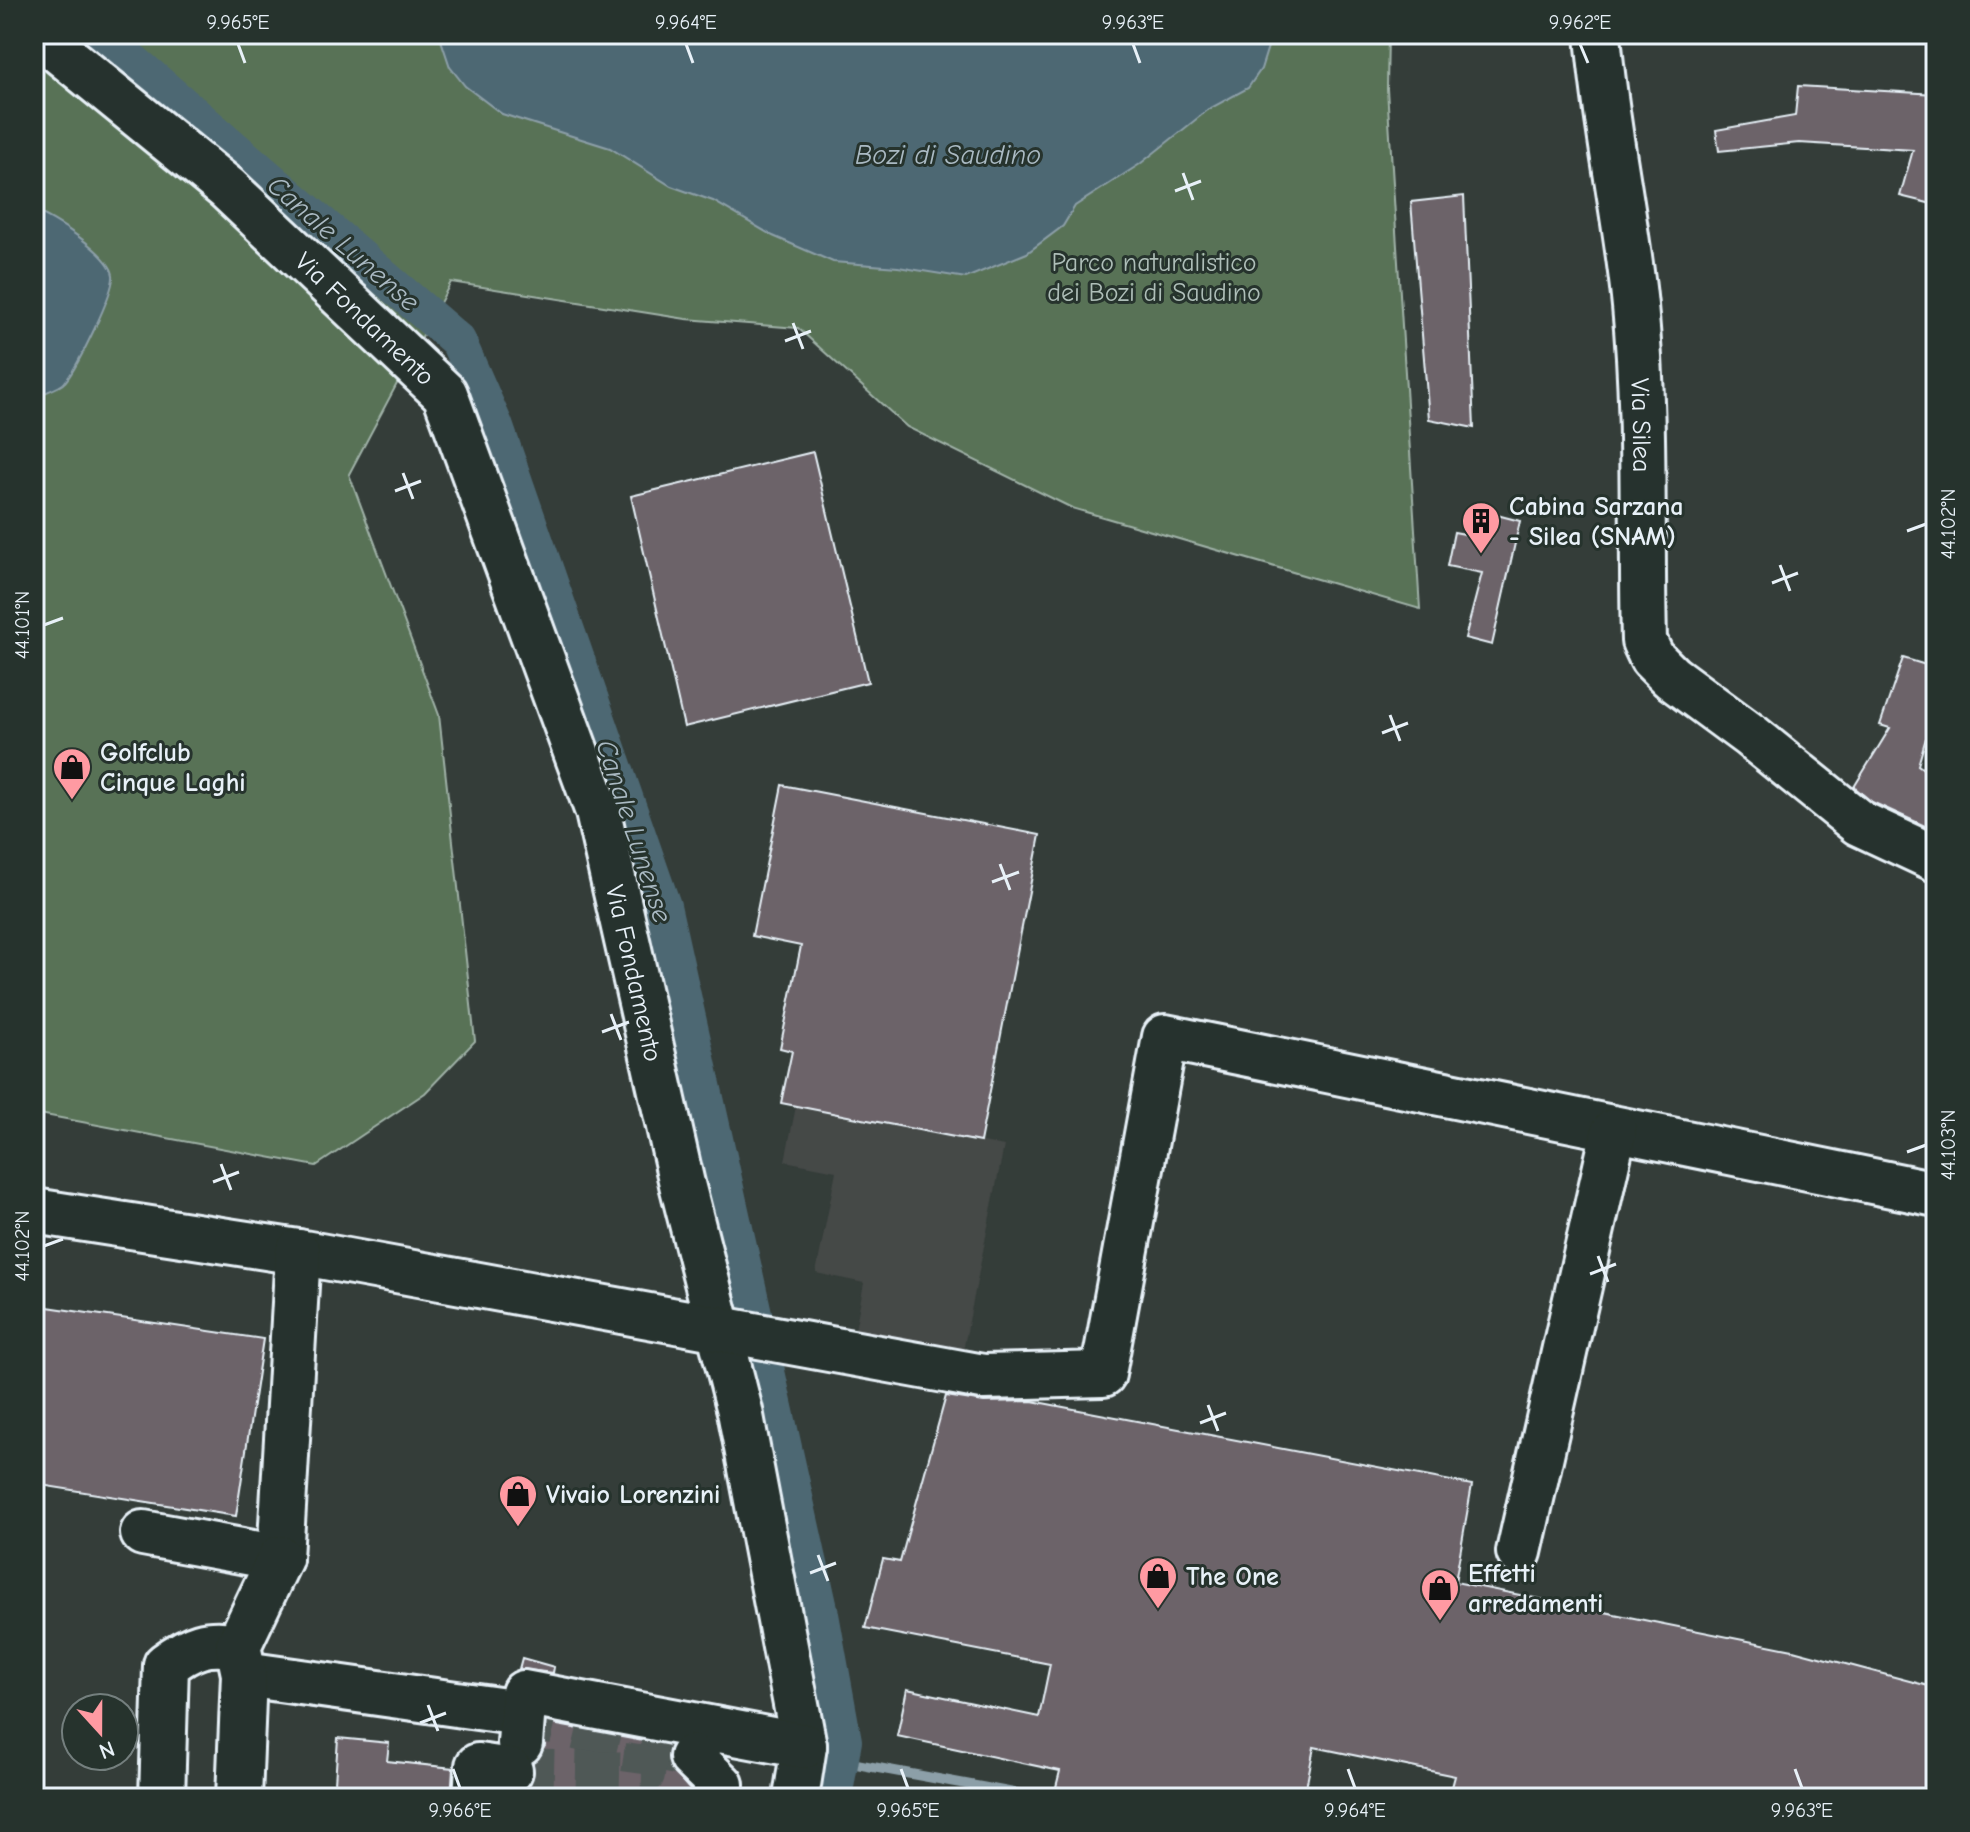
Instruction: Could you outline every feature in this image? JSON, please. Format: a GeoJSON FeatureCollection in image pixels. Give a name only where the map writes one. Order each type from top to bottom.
{"type":"FeatureCollection","features":[{"type":"Feature","properties":{"kind":"street","name":"Via Fondamento"},"geometry":{"type":"LineString","coordinates":[[38,34],[227,188],[445,394],[598,812],[740,1411],[804,1746],[796,1798]]}},
{"type":"Feature","properties":{"kind":"street","name":"Via Silea"},"geometry":{"type":"LineString","coordinates":[[1598,34],[1602,86],[1635,303],[1639,362],[1644,641],[1652,658],[1671,677],[1751,736],[1859,823],[1936,859]]}},
{"type":"Feature","properties":{"kind":"street"},"geometry":{"type":"LineString","coordinates":[[34,1211],[298,1252],[983,1377],[1103,1374],[1165,1037],[1614,1131],[1936,1194]]}},
{"type":"Feature","properties":{"kind":"street"},"geometry":{"type":"LineString","coordinates":[[1519,1552],[1614,1131]]}},
{"type":"Feature","properties":{"kind":"street"},"geometry":{"type":"LineString","coordinates":[[239,1798],[241,1660],[280,1558],[298,1252]]}},
{"type":"Feature","properties":{"kind":"street"},"geometry":{"type":"LineString","coordinates":[[143,1533],[280,1558]]}},
{"type":"Feature","properties":{"kind":"street"},"geometry":{"type":"LineString","coordinates":[[162,1798],[166,1665],[189,1647],[214,1642],[241,1660],[514,1742]]}},
{"type":"Feature","properties":{"kind":"street"},"geometry":{"type":"LineString","coordinates":[[476,1798],[478,1766],[514,1742],[524,1693],[804,1746]]}},
{"type":"Feature","properties":{"kind":"street"},"geometry":{"type":"LineString","coordinates":[[692,1757],[721,1785],[719,1798]]}},
{"type":"Feature","properties":{"kind":"shaded area"},"geometry":{"type":"Polygon","coordinates":[[[796,1106],[1004,1146],[962,1356],[854,1335],[864,1283],[816,1273],[836,1171],[785,1161],[796,1106]]]}},
{"type":"Feature","properties":{"kind":"green space","name":"Parco naturalistico dei Bozi di Saudino"},"geometry":{"type":"Polygon","coordinates":[[[34,34],[1388,34],[1387,89],[1420,609],[1072,508],[907,427],[798,328],[686,319],[451,282],[349,474],[439,715],[475,1041],[425,1093],[316,1166],[34,1113],[34,34]]]}},
{"type":"Feature","properties":{"kind":"water","name":"Bozi di Saudino"},"geometry":{"type":"Polygon","coordinates":[[[439,34],[1272,34],[1261,69],[1248,88],[1209,109],[1140,164],[1075,206],[1063,226],[1027,253],[966,278],[898,267],[833,262],[773,236],[713,201],[671,186],[610,148],[502,114],[465,86],[450,67],[439,34]]]}},
{"type":"Feature","properties":{"kind":"water"},"geometry":{"type":"Polygon","coordinates":[[[34,211],[67,228],[92,247],[110,266],[113,275],[102,312],[71,374],[61,385],[44,393],[34,387],[34,211]]]}},
{"type":"Feature","properties":{"kind":"building"},"geometry":{"type":"Polygon","coordinates":[[[1798,86],[1936,94],[1936,205],[1900,196],[1913,150],[1799,143],[1719,151],[1716,130],[1795,116],[1798,86]]]}},
{"type":"Feature","properties":{"kind":"building"},"geometry":{"type":"Polygon","coordinates":[[[1464,196],[1474,428],[1429,419],[1411,202],[1464,196]]]}},
{"type":"Feature","properties":{"kind":"building"},"geometry":{"type":"Polygon","coordinates":[[[813,452],[868,682],[684,727],[631,496],[813,452]]]}},
{"type":"Feature","properties":{"kind":"building"},"geometry":{"type":"Polygon","coordinates":[[[1497,515],[1520,521],[1492,645],[1465,638],[1482,573],[1447,566],[1454,532],[1491,539],[1497,515]]]}},
{"type":"Feature","properties":{"kind":"building"},"geometry":{"type":"Polygon","coordinates":[[[1903,658],[1936,668],[1936,704],[1918,765],[1936,778],[1936,831],[1872,802],[1854,787],[1890,728],[1880,725],[1903,658]]]}},
{"type":"Feature","properties":{"kind":"building"},"geometry":{"type":"Polygon","coordinates":[[[782,785],[1040,835],[980,1142],[781,1103],[792,1051],[780,1048],[801,946],[752,936],[782,785]]]}},
{"type":"Feature","properties":{"kind":"building"},"geometry":{"type":"Polygon","coordinates":[[[34,1305],[263,1339],[236,1516],[34,1484],[34,1305]]]}},
{"type":"Feature","properties":{"kind":"building"},"geometry":{"type":"Polygon","coordinates":[[[946,1396],[984,1402],[1032,1401],[1472,1485],[1455,1582],[1793,1650],[1936,1688],[1936,1798],[1449,1798],[1455,1776],[1314,1747],[1304,1798],[1108,1798],[1056,1787],[1060,1771],[897,1736],[907,1689],[1039,1717],[1050,1664],[865,1628],[883,1559],[900,1562],[946,1396]]]}},
{"type":"Feature","properties":{"kind":"building"},"geometry":{"type":"Polygon","coordinates":[[[522,1658],[554,1667],[553,1673],[519,1669],[522,1658]]]}},
{"type":"Feature","properties":{"kind":"building"},"geometry":{"type":"Polygon","coordinates":[[[547,1723],[670,1746],[668,1765],[691,1791],[691,1798],[501,1798],[501,1795],[520,1794],[530,1786],[534,1763],[545,1746],[547,1723]]]}},
{"type":"Feature","properties":{"kind":"building"},"geometry":{"type":"Polygon","coordinates":[[[338,1738],[389,1743],[387,1761],[453,1768],[451,1798],[334,1798],[338,1738]]]}},
{"type":"Feature","properties":{"kind":"waterway","name":"Canale Lunense"},"geometry":{"type":"LineString","coordinates":[[101,34],[458,341],[495,425],[663,906],[820,1609],[844,1741],[834,1798]]}},
{"type":"Feature","properties":{"kind":"waterway"},"geometry":{"type":"LineString","coordinates":[[840,1761],[1042,1798]]}},
{"type":"Feature","properties":{"kind":"tunnel"},"geometry":{"type":"LineString","coordinates":[[513,1712],[692,1757]]}},
{"type":"Feature","properties":{"kind":"tunnel"},"geometry":{"type":"LineString","coordinates":[[510,1771],[643,1774],[647,1746]]}},
{"type":"Feature","properties":{"kind":"place","name":"Cabina Sarzana - Silea (SNAM)"},"geometry":{"type":"Point","coordinates":[1481,555]}},
{"type":"Feature","properties":{"kind":"place","name":"Golfclub Cinque Laghi"},"geometry":{"type":"Point","coordinates":[72,801]}},
{"type":"Feature","properties":{"kind":"place","name":"Vivaio Lorenzini"},"geometry":{"type":"Point","coordinates":[518,1528]}},
{"type":"Feature","properties":{"kind":"place","name":"The One"},"geometry":{"type":"Point","coordinates":[1158,1610]}},
{"type":"Feature","properties":{"kind":"place","name":"Effetti arredamenti"},"geometry":{"type":"Point","coordinates":[1440,1622]}}]}
